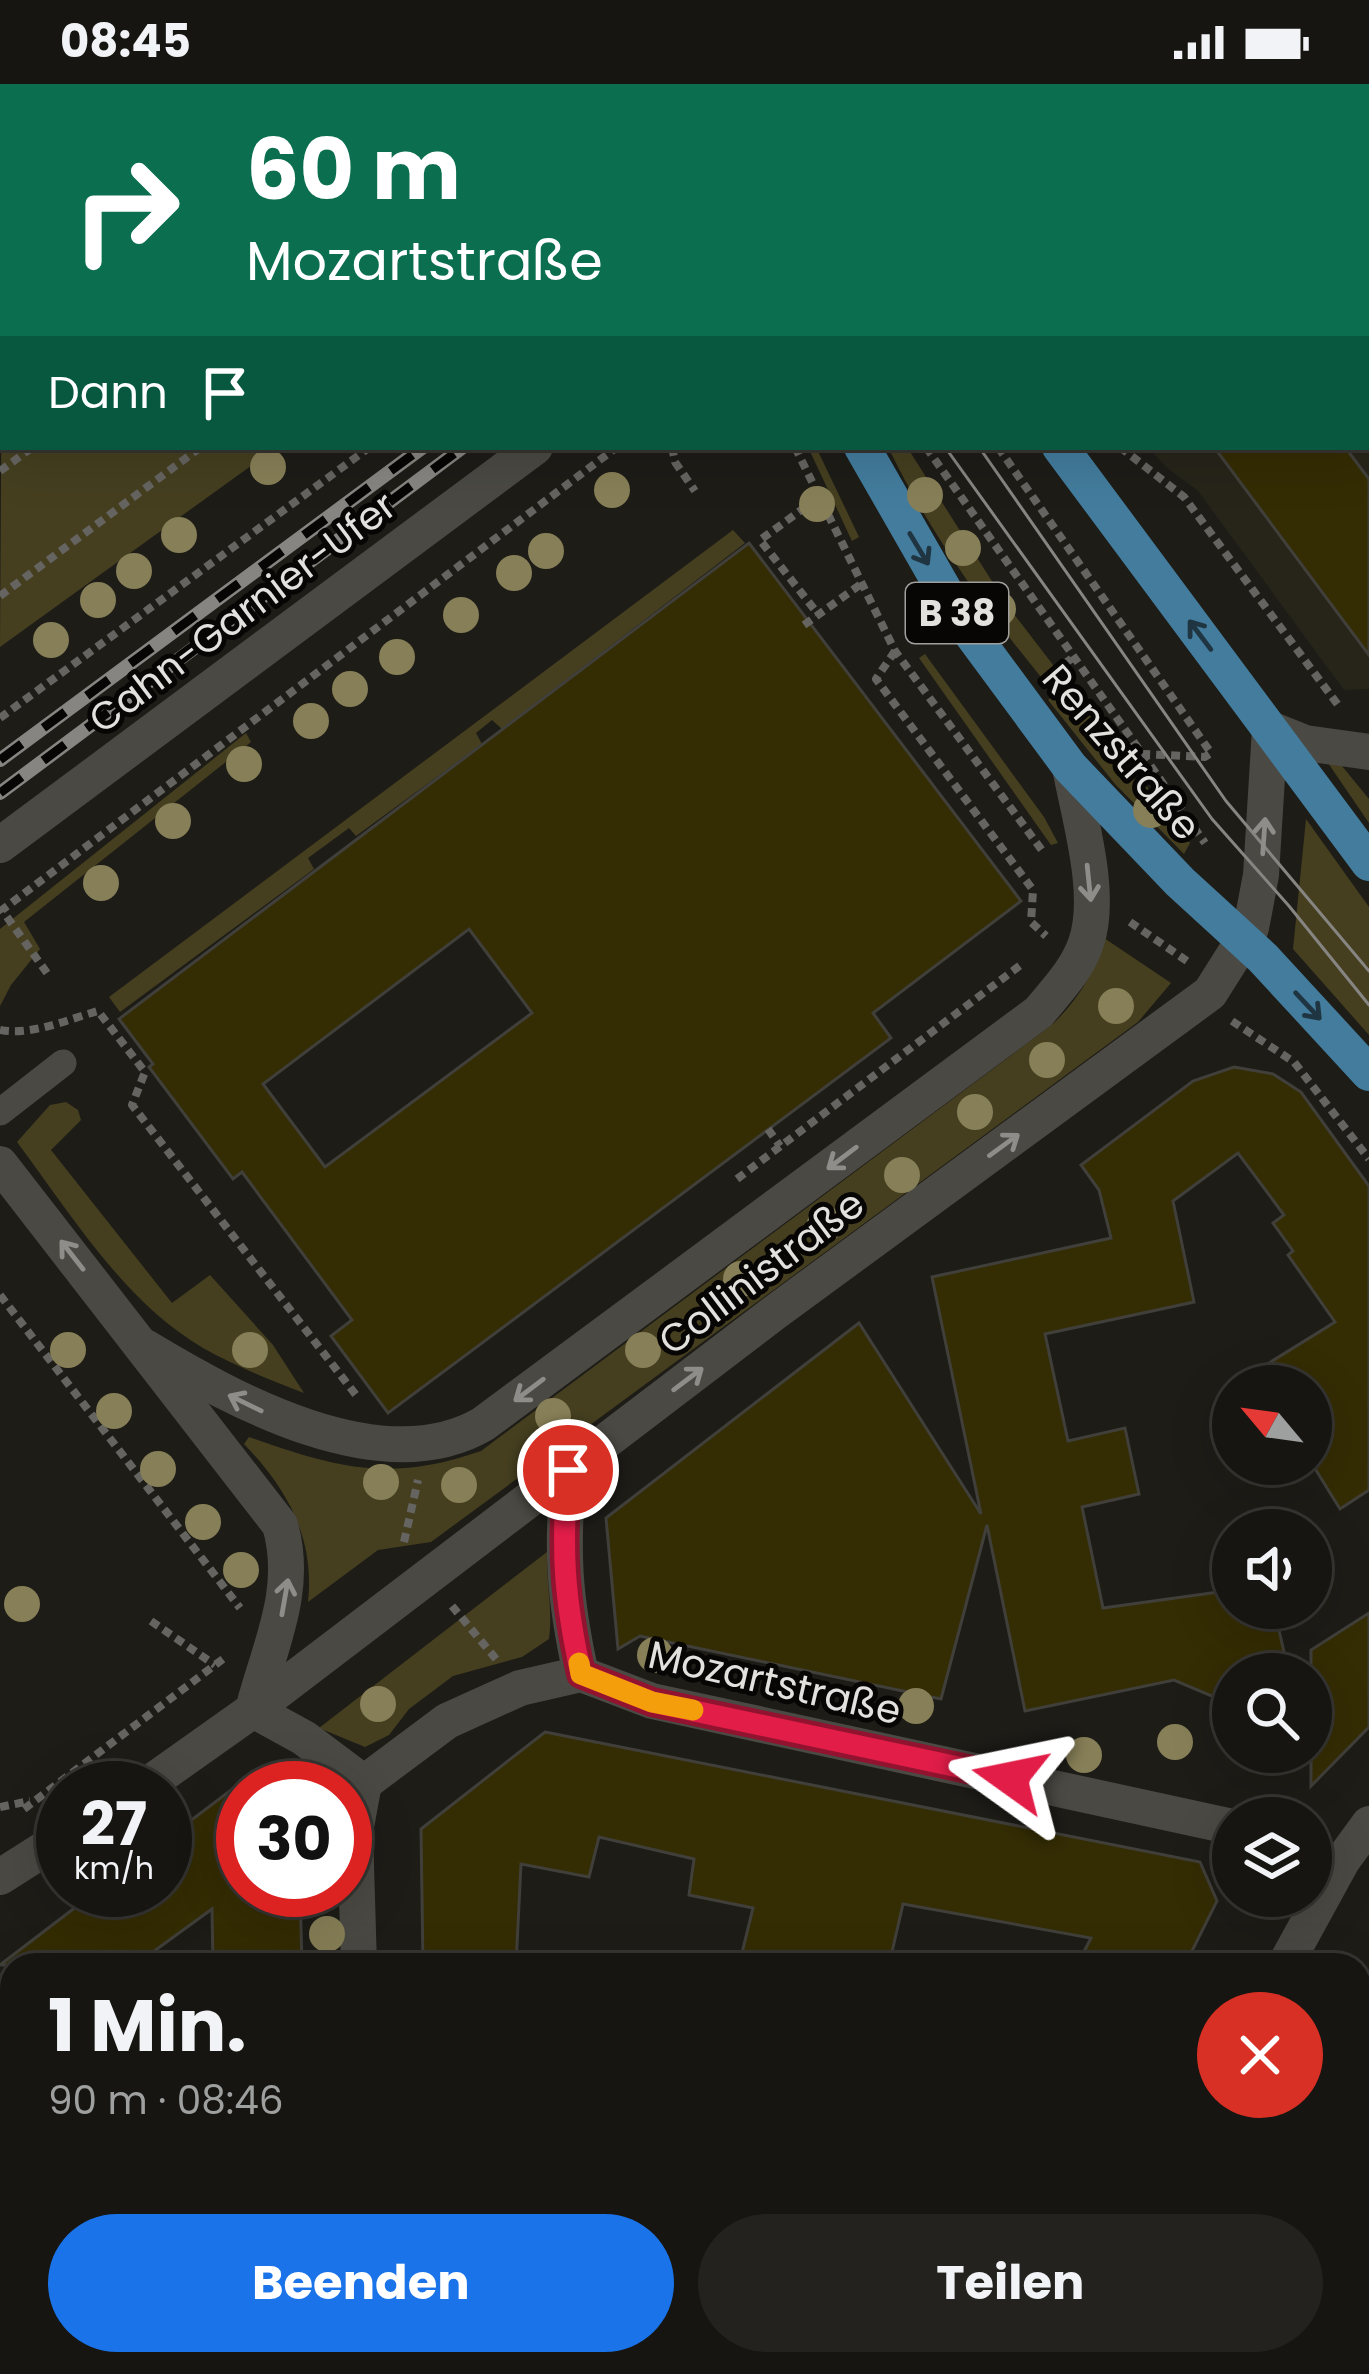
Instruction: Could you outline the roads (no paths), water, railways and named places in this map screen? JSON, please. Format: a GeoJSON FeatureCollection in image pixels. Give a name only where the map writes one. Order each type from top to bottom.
{"type":"FeatureCollection","features":[{"type":"Feature","properties":{"kind":"main road","name":"Renzstraße"},"geometry":{"type":"LineString","coordinates":[[864,450],[960,618],[1070,767],[1369,1073]]}},
{"type":"Feature","properties":{"kind":"main road"},"geometry":{"type":"LineString","coordinates":[[1062,450],[1369,863]]}},
{"type":"Feature","properties":{"kind":"street","name":"Cahn-Garnier-Ufer"},"geometry":{"type":"LineString","coordinates":[[0,845],[531,450]]}},
{"type":"Feature","properties":{"kind":"street","name":"Collinistraße"},"geometry":{"type":"LineString","coordinates":[[180,1761],[774,1313],[1210,993],[1245,941],[1261,874],[1270,729]]}},
{"type":"Feature","properties":{"kind":"street"},"geometry":{"type":"LineString","coordinates":[[1270,729],[1305,743],[1369,752]]}},
{"type":"Feature","properties":{"kind":"street","name":"Collinistraße"},"geometry":{"type":"LineString","coordinates":[[145,1347],[256,1409],[304,1427],[420,1445],[460,1438],[483,1424],[1039,1012],[1070,974],[1087,940],[1092,895],[1070,767]]}},
{"type":"Feature","properties":{"kind":"street"},"geometry":{"type":"LineString","coordinates":[[0,1164],[280,1526],[289,1574],[267,1624],[267,1654],[253,1709],[335,1761]]}},
{"type":"Feature","properties":{"kind":"street"},"geometry":{"type":"LineString","coordinates":[[372,1777],[447,1721],[520,1688],[581,1674],[568,1613],[561,1541],[568,1470]]}},
{"type":"Feature","properties":{"kind":"street","name":"Mozartstraße"},"geometry":{"type":"LineString","coordinates":[[581,1674],[652,1702],[1212,1822]]}},
{"type":"Feature","properties":{"kind":"street"},"geometry":{"type":"LineString","coordinates":[[1332,1850],[1369,1824]]}},
{"type":"Feature","properties":{"kind":"street"},"geometry":{"type":"LineString","coordinates":[[0,1877],[36,1854]]}},
{"type":"Feature","properties":{"kind":"street"},"geometry":{"type":"LineString","coordinates":[[358,1917],[359,1953]]}},
{"type":"Feature","properties":{"kind":"street"},"geometry":{"type":"LineString","coordinates":[[1289,1953],[1303,1917]]}},
{"type":"Feature","properties":{"kind":"lane"},"geometry":{"type":"LineString","coordinates":[[0,1112],[63,1064]]}},
{"type":"Feature","properties":{"kind":"tram line"},"geometry":{"type":"LineString","coordinates":[[947,450],[1212,819],[1369,1005]]}},
{"type":"Feature","properties":{"kind":"tram line"},"geometry":{"type":"LineString","coordinates":[[981,450],[1226,801],[1369,971]]}},
{"type":"Feature","properties":{"kind":"railway"},"geometry":{"type":"LineString","coordinates":[[0,760],[419,450]]}},
{"type":"Feature","properties":{"kind":"railway"},"geometry":{"type":"LineString","coordinates":[[0,793],[459,450]]}}]}
